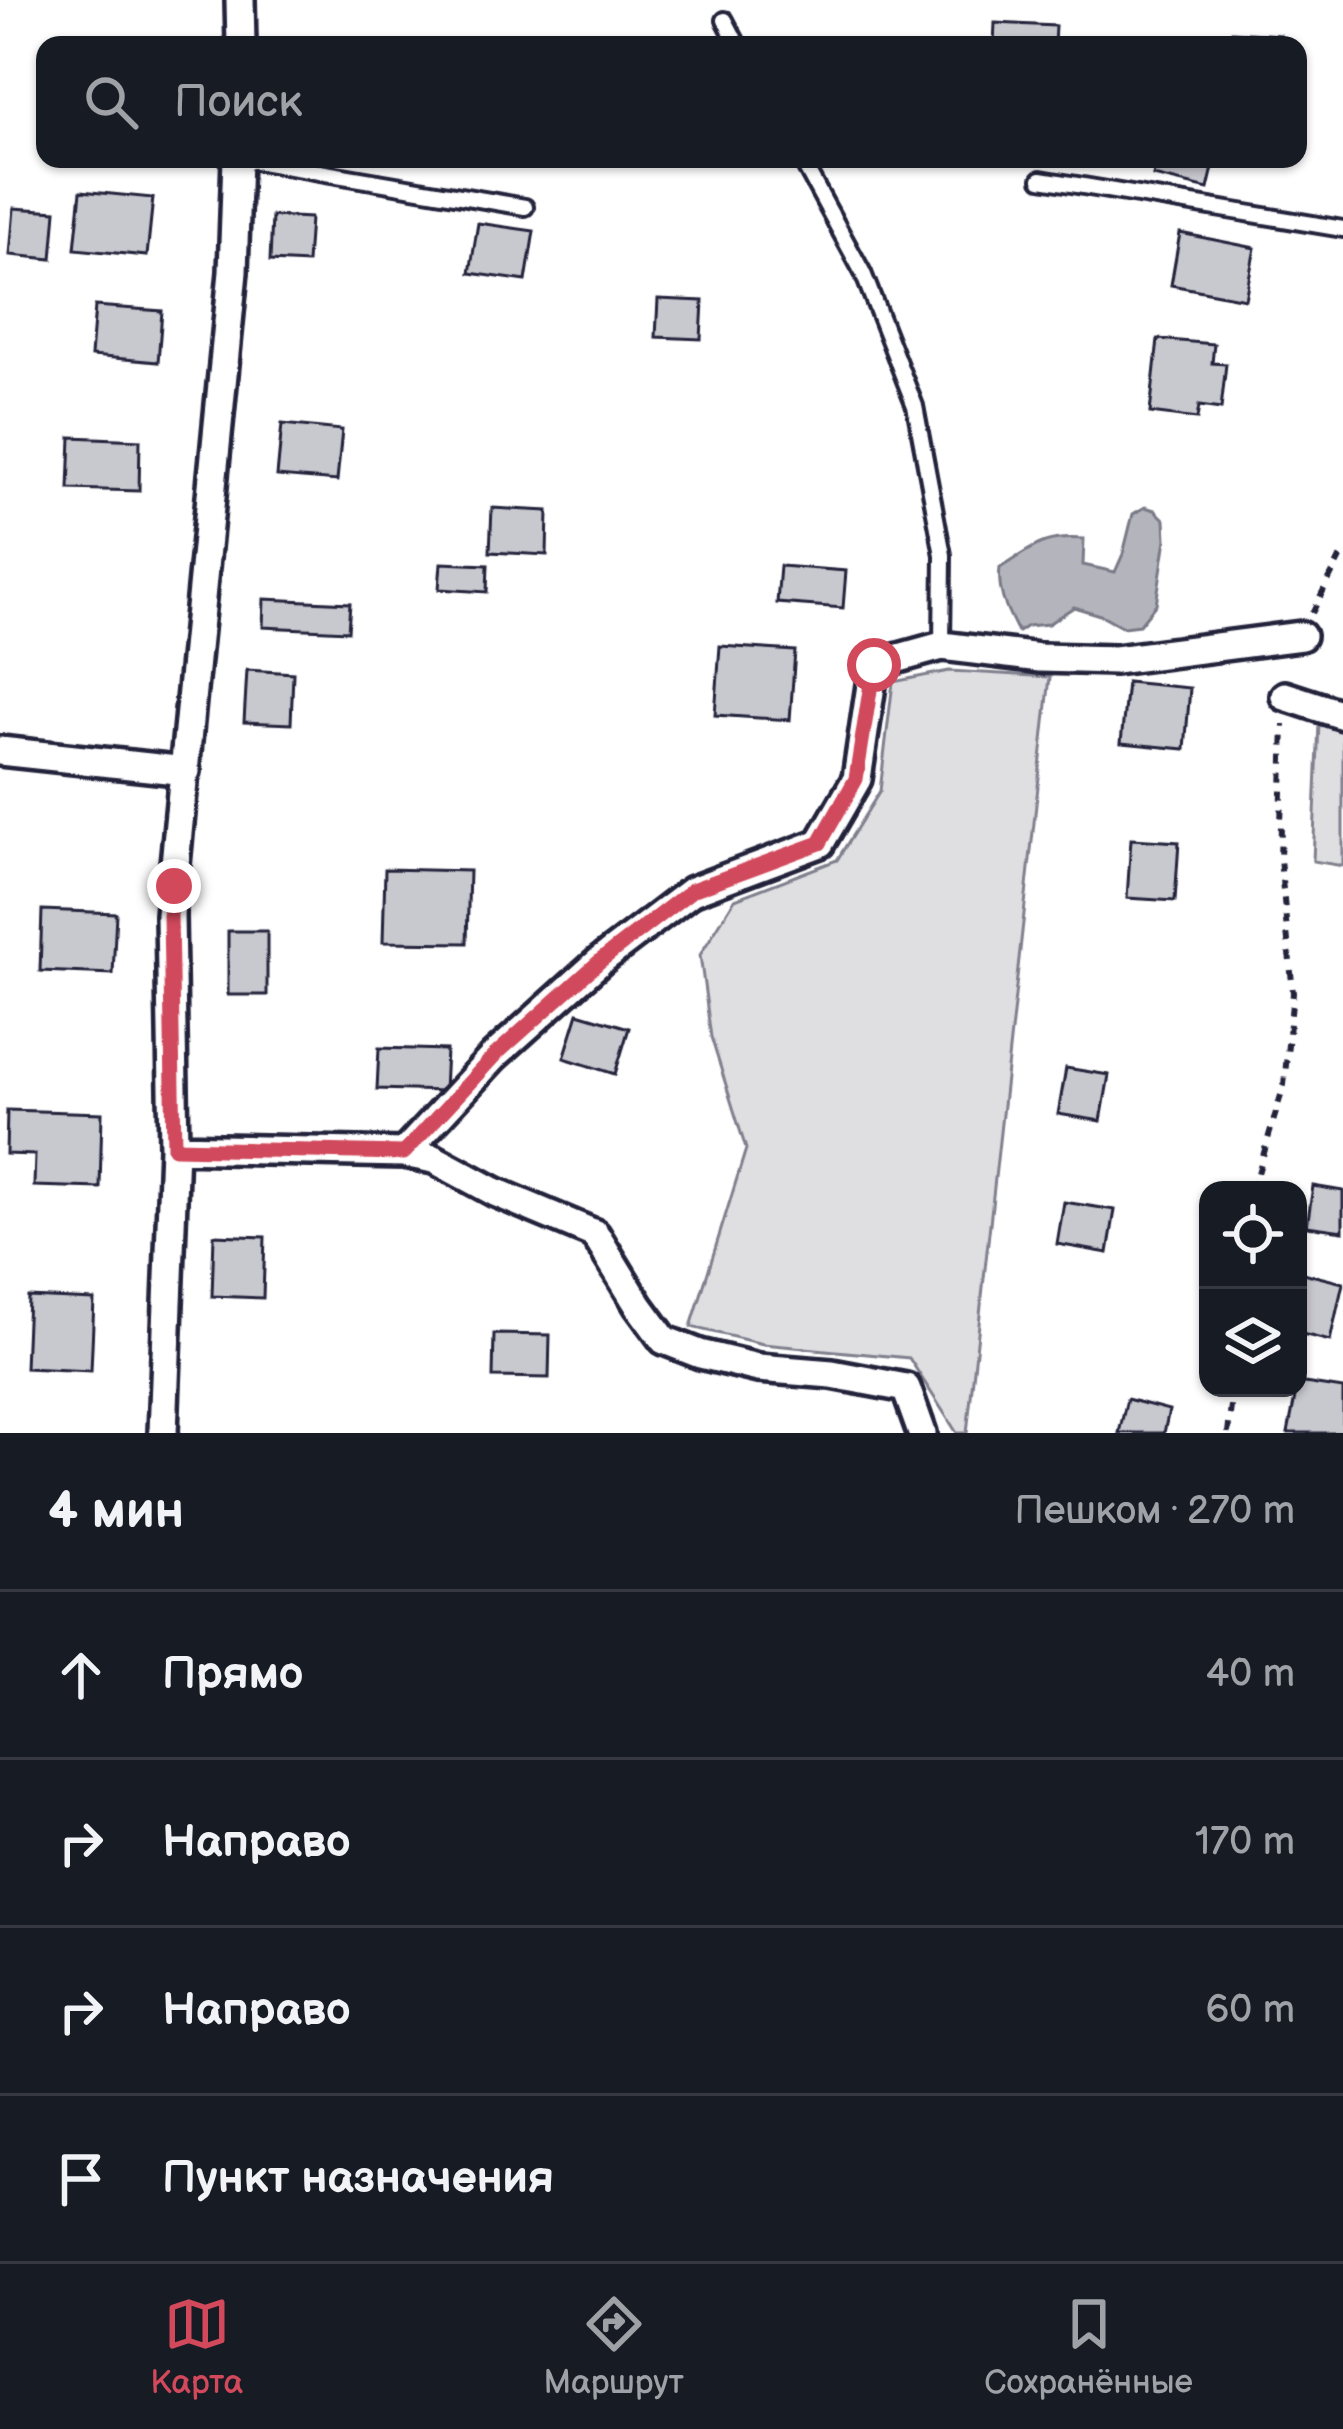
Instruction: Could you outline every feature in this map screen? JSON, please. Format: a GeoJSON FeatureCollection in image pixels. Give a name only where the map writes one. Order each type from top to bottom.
{"type":"FeatureCollection","features":[{"type":"Feature","properties":{"kind":"street"},"geometry":{"type":"LineString","coordinates":[[240,0],[241,36]]}},
{"type":"Feature","properties":{"kind":"street"},"geometry":{"type":"LineString","coordinates":[[163,1433],[174,1148],[170,915],[239,168]]}},
{"type":"Feature","properties":{"kind":"street"},"geometry":{"type":"LineString","coordinates":[[404,1153],[494,1056],[600,961],[692,890],[820,843],[856,779],[874,665],[942,646],[1040,658],[1115,660],[1301,636]]}},
{"type":"Feature","properties":{"kind":"street"},"geometry":{"type":"LineString","coordinates":[[1285,696],[1343,715]]}},
{"type":"Feature","properties":{"kind":"street"},"geometry":{"type":"LineString","coordinates":[[0,751],[186,771]]}},
{"type":"Feature","properties":{"kind":"street"},"geometry":{"type":"LineString","coordinates":[[174,1148],[404,1153],[434,1159],[495,1192],[595,1234],[664,1340],[758,1368],[832,1374],[906,1388],[922,1433]]}},
{"type":"Feature","properties":{"kind":"lane"},"geometry":{"type":"LineString","coordinates":[[724,20],[733,36]]}},
{"type":"Feature","properties":{"kind":"lane"},"geometry":{"type":"LineString","coordinates":[[293,168],[525,207]]}},
{"type":"Feature","properties":{"kind":"lane"},"geometry":{"type":"LineString","coordinates":[[806,168],[863,273],[915,406],[943,555],[942,646]]}},
{"type":"Feature","properties":{"kind":"lane"},"geometry":{"type":"LineString","coordinates":[[1041,179],[1343,229]]}},
{"type":"Feature","properties":{"kind":"path"},"geometry":{"type":"LineString","coordinates":[[1301,636],[1343,552]]}},
{"type":"Feature","properties":{"kind":"path"},"geometry":{"type":"LineString","coordinates":[[1256,1181],[1284,1085],[1293,993],[1280,859],[1285,696]]}},
{"type":"Feature","properties":{"kind":"path"},"geometry":{"type":"LineString","coordinates":[[1228,1433],[1232,1397]]}},
{"type":"Feature","properties":{"kind":"shaded area"},"geometry":{"type":"Polygon","coordinates":[[[1145,507],[1165,520],[1166,539],[1156,604],[1139,625],[1123,627],[1074,607],[1048,624],[1018,632],[1001,593],[1000,568],[1047,541],[1084,539],[1083,565],[1115,572],[1133,514],[1145,507]]]}},
{"type":"Feature","properties":{"kind":"shaded area"},"geometry":{"type":"Polygon","coordinates":[[[949,671],[1050,677],[967,1433],[957,1433],[909,1358],[763,1344],[691,1327],[746,1149],[711,1037],[700,955],[735,899],[837,860],[880,791],[893,682],[949,671]]]}},
{"type":"Feature","properties":{"kind":"shaded area"},"geometry":{"type":"Polygon","coordinates":[[[1319,723],[1343,732],[1343,866],[1313,861],[1319,723]]]}},
{"type":"Feature","properties":{"kind":"building"},"geometry":{"type":"Polygon","coordinates":[[[995,23],[1055,26],[1054,36],[994,36],[995,23]]]}},
{"type":"Feature","properties":{"kind":"building"},"geometry":{"type":"Polygon","coordinates":[[[1232,32],[1280,35],[1280,36],[1232,36],[1232,32]]]}},
{"type":"Feature","properties":{"kind":"building"},"geometry":{"type":"Polygon","coordinates":[[[1155,168],[1213,168],[1208,189],[1153,176],[1155,168]]]}},
{"type":"Feature","properties":{"kind":"building"},"geometry":{"type":"Polygon","coordinates":[[[81,191],[153,198],[147,256],[75,249],[81,191]]]}},
{"type":"Feature","properties":{"kind":"building"},"geometry":{"type":"Polygon","coordinates":[[[14,208],[56,211],[52,259],[10,255],[14,208]]]}},
{"type":"Feature","properties":{"kind":"building"},"geometry":{"type":"Polygon","coordinates":[[[272,216],[310,218],[307,263],[270,261],[272,216]]]}},
{"type":"Feature","properties":{"kind":"building"},"geometry":{"type":"Polygon","coordinates":[[[478,223],[534,231],[526,281],[470,273],[478,223]]]}},
{"type":"Feature","properties":{"kind":"building"},"geometry":{"type":"Polygon","coordinates":[[[1180,233],[1255,248],[1245,299],[1171,285],[1180,233]]]}},
{"type":"Feature","properties":{"kind":"building"},"geometry":{"type":"Polygon","coordinates":[[[658,299],[703,301],[701,339],[656,337],[658,299]]]}},
{"type":"Feature","properties":{"kind":"building"},"geometry":{"type":"Polygon","coordinates":[[[95,306],[162,311],[158,362],[91,356],[95,306]]]}},
{"type":"Feature","properties":{"kind":"building"},"geometry":{"type":"Polygon","coordinates":[[[1158,339],[1214,344],[1212,363],[1226,364],[1221,409],[1199,406],[1197,419],[1150,413],[1158,339]]]}},
{"type":"Feature","properties":{"kind":"building"},"geometry":{"type":"Polygon","coordinates":[[[282,424],[342,430],[337,481],[277,476],[282,424]]]}},
{"type":"Feature","properties":{"kind":"building"},"geometry":{"type":"Polygon","coordinates":[[[71,437],[140,440],[139,491],[69,489],[71,437]]]}},
{"type":"Feature","properties":{"kind":"building"},"geometry":{"type":"Polygon","coordinates":[[[492,508],[548,511],[547,555],[490,552],[492,508]]]}},
{"type":"Feature","properties":{"kind":"building"},"geometry":{"type":"Polygon","coordinates":[[[441,563],[488,565],[487,592],[439,589],[441,563]]]}},
{"type":"Feature","properties":{"kind":"building"},"geometry":{"type":"Polygon","coordinates":[[[780,566],[846,571],[843,608],[777,603],[780,566]]]}},
{"type":"Feature","properties":{"kind":"building"},"geometry":{"type":"Polygon","coordinates":[[[264,599],[350,603],[348,631],[263,627],[264,599]]]}},
{"type":"Feature","properties":{"kind":"building"},"geometry":{"type":"Polygon","coordinates":[[[720,646],[795,651],[790,720],[715,715],[720,646]]]}},
{"type":"Feature","properties":{"kind":"building"},"geometry":{"type":"Polygon","coordinates":[[[247,670],[293,673],[291,724],[244,722],[247,670]]]}},
{"type":"Feature","properties":{"kind":"building"},"geometry":{"type":"Polygon","coordinates":[[[1127,682],[1190,688],[1185,749],[1121,743],[1127,682]]]}},
{"type":"Feature","properties":{"kind":"building"},"geometry":{"type":"Polygon","coordinates":[[[1131,839],[1179,842],[1175,901],[1127,898],[1131,839]]]}},
{"type":"Feature","properties":{"kind":"building"},"geometry":{"type":"Polygon","coordinates":[[[385,869],[469,871],[467,943],[383,942],[385,869]]]}},
{"type":"Feature","properties":{"kind":"building"},"geometry":{"type":"Polygon","coordinates":[[[42,910],[116,913],[113,974],[40,971],[42,910]]]}},
{"type":"Feature","properties":{"kind":"building"},"geometry":{"type":"Polygon","coordinates":[[[228,931],[267,931],[267,995],[228,995],[228,931]]]}},
{"type":"Feature","properties":{"kind":"building"},"geometry":{"type":"Polygon","coordinates":[[[578,1013],[629,1028],[615,1074],[564,1058],[578,1013]]]}},
{"type":"Feature","properties":{"kind":"building"},"geometry":{"type":"Polygon","coordinates":[[[379,1048],[446,1050],[444,1091],[377,1089],[379,1048]]]}},
{"type":"Feature","properties":{"kind":"building"},"geometry":{"type":"Polygon","coordinates":[[[1066,1068],[1109,1075],[1101,1121],[1058,1114],[1066,1068]]]}},
{"type":"Feature","properties":{"kind":"building"},"geometry":{"type":"Polygon","coordinates":[[[7,1110],[102,1113],[100,1188],[34,1186],[35,1155],[6,1154],[7,1110]]]}},
{"type":"Feature","properties":{"kind":"building"},"geometry":{"type":"Polygon","coordinates":[[[1313,1186],[1343,1191],[1343,1231],[1307,1226],[1313,1186]]]}},
{"type":"Feature","properties":{"kind":"building"},"geometry":{"type":"Polygon","coordinates":[[[1064,1202],[1115,1210],[1108,1253],[1057,1244],[1064,1202]]]}},
{"type":"Feature","properties":{"kind":"building"},"geometry":{"type":"Polygon","coordinates":[[[214,1235],[265,1237],[263,1298],[212,1296],[214,1235]]]}},
{"type":"Feature","properties":{"kind":"building"},"geometry":{"type":"Polygon","coordinates":[[[1307,1274],[1343,1283],[1330,1341],[1307,1335],[1307,1274]]]}},
{"type":"Feature","properties":{"kind":"building"},"geometry":{"type":"Polygon","coordinates":[[[28,1297],[94,1300],[91,1371],[25,1368],[28,1297]]]}},
{"type":"Feature","properties":{"kind":"building"},"geometry":{"type":"Polygon","coordinates":[[[494,1334],[550,1335],[549,1378],[493,1377],[494,1334]]]}},
{"type":"Feature","properties":{"kind":"building"},"geometry":{"type":"Polygon","coordinates":[[[1307,1383],[1343,1389],[1343,1433],[1288,1433],[1295,1397],[1307,1397],[1307,1383]]]}},
{"type":"Feature","properties":{"kind":"building"},"geometry":{"type":"Polygon","coordinates":[[[1127,1399],[1169,1410],[1164,1433],[1119,1433],[1127,1399]]]}},
{"type":"Feature","properties":{"kind":"route"},"geometry":{"type":"LineString","coordinates":[[174,886],[170,915],[174,1148],[404,1153],[494,1056],[600,961],[692,890],[820,843],[856,779],[874,665]]}}]}
